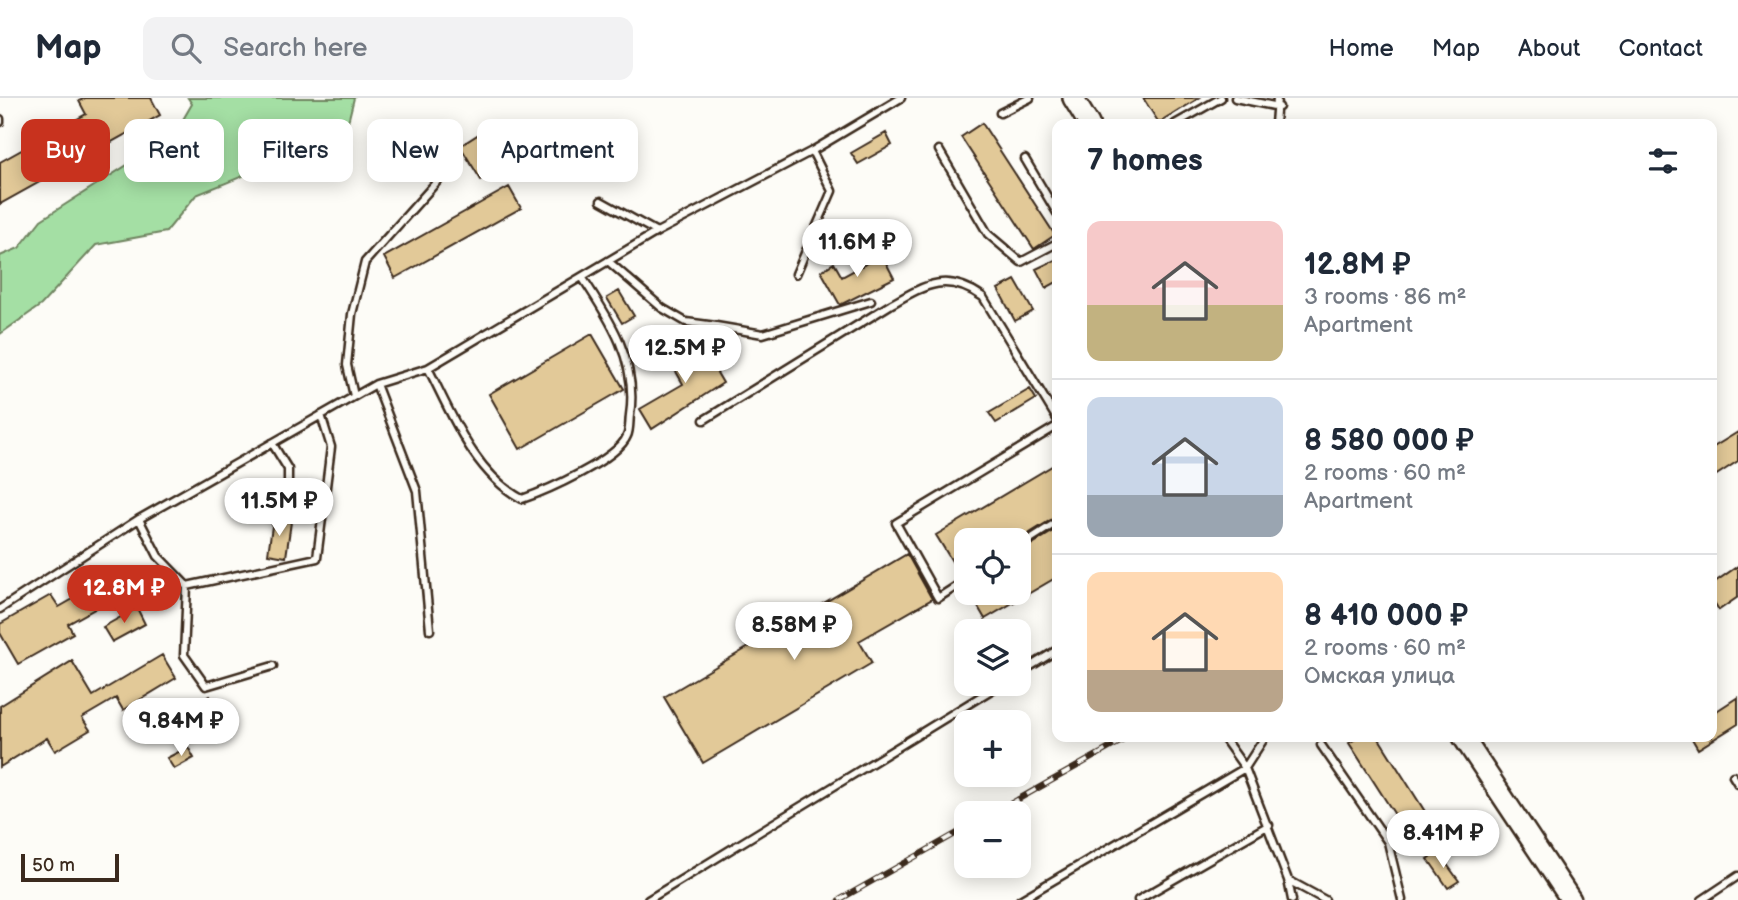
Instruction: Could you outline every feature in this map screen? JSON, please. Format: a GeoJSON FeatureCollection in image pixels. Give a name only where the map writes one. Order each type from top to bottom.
{"type":"FeatureCollection","features":[{"type":"Feature","properties":{"kind":"main road"},"geometry":{"type":"LineString","coordinates":[[1073,98],[1085,119]]}},
{"type":"Feature","properties":{"kind":"main road"},"geometry":{"type":"LineString","coordinates":[[1466,742],[1571,900]]}},
{"type":"Feature","properties":{"kind":"lane"},"geometry":{"type":"LineString","coordinates":[[0,610],[139,519],[354,396],[376,384],[428,368],[657,232],[812,151],[901,98]]}},
{"type":"Feature","properties":{"kind":"lane"},"geometry":{"type":"LineString","coordinates":[[1000,113],[1030,98]]}},
{"type":"Feature","properties":{"kind":"lane"},"geometry":{"type":"LineString","coordinates":[[1184,119],[1221,98]]}},
{"type":"Feature","properties":{"kind":"lane"},"geometry":{"type":"LineString","coordinates":[[1235,98],[1279,107]]}},
{"type":"Feature","properties":{"kind":"lane"},"geometry":{"type":"LineString","coordinates":[[1276,119],[1279,107],[1277,98]]}},
{"type":"Feature","properties":{"kind":"lane"},"geometry":{"type":"LineString","coordinates":[[939,150],[988,234],[1021,262],[1052,246]]}},
{"type":"Feature","properties":{"kind":"lane"},"geometry":{"type":"LineString","coordinates":[[796,274],[832,191],[812,151]]}},
{"type":"Feature","properties":{"kind":"lane"},"geometry":{"type":"LineString","coordinates":[[1025,159],[1052,205]]}},
{"type":"Feature","properties":{"kind":"lane"},"geometry":{"type":"LineString","coordinates":[[354,396],[347,365],[352,314],[365,262],[437,182]]}},
{"type":"Feature","properties":{"kind":"lane"},"geometry":{"type":"LineString","coordinates":[[601,201],[657,232]]}},
{"type":"Feature","properties":{"kind":"lane"},"geometry":{"type":"LineString","coordinates":[[608,261],[662,308],[686,322],[716,327],[763,334],[871,301]]}},
{"type":"Feature","properties":{"kind":"lane"},"geometry":{"type":"LineString","coordinates":[[428,368],[460,430],[480,460],[501,487],[522,499],[540,493],[611,454],[627,437],[633,380],[625,351],[582,277]]}},
{"type":"Feature","properties":{"kind":"lane"},"geometry":{"type":"LineString","coordinates":[[704,420],[890,304],[919,288],[949,282],[967,285],[983,297],[1052,411]]}},
{"type":"Feature","properties":{"kind":"lane"},"geometry":{"type":"LineString","coordinates":[[376,384],[417,491],[430,630]]}},
{"type":"Feature","properties":{"kind":"lane"},"geometry":{"type":"LineString","coordinates":[[187,586],[317,558],[331,447],[321,415]]}},
{"type":"Feature","properties":{"kind":"lane"},"geometry":{"type":"LineString","coordinates":[[954,588],[938,598],[896,523],[1052,429]]}},
{"type":"Feature","properties":{"kind":"lane"},"geometry":{"type":"LineString","coordinates":[[272,443],[288,469],[288,512]]}},
{"type":"Feature","properties":{"kind":"lane"},"geometry":{"type":"LineString","coordinates":[[139,519],[158,556],[187,586],[184,655],[206,686],[273,666]]}},
{"type":"Feature","properties":{"kind":"lane"},"geometry":{"type":"LineString","coordinates":[[1031,539],[1052,525]]}},
{"type":"Feature","properties":{"kind":"lane"},"geometry":{"type":"LineString","coordinates":[[1031,666],[1052,653]]}},
{"type":"Feature","properties":{"kind":"lane"},"geometry":{"type":"LineString","coordinates":[[648,900],[981,696]]}},
{"type":"Feature","properties":{"kind":"lane"},"geometry":{"type":"LineString","coordinates":[[1227,742],[1245,768],[1269,825],[1292,900]]}},
{"type":"Feature","properties":{"kind":"lane"},"geometry":{"type":"LineString","coordinates":[[1020,900],[1245,768],[1262,742]]}},
{"type":"Feature","properties":{"kind":"lane"},"geometry":{"type":"LineString","coordinates":[[1321,745],[1388,842],[1402,900]]}},
{"type":"Feature","properties":{"kind":"lane"},"geometry":{"type":"LineString","coordinates":[[1732,776],[1738,784]]}},
{"type":"Feature","properties":{"kind":"lane"},"geometry":{"type":"LineString","coordinates":[[1138,900],[1269,825]]}},
{"type":"Feature","properties":{"kind":"lane"},"geometry":{"type":"LineString","coordinates":[[1702,900],[1738,876]]}},
{"type":"Feature","properties":{"kind":"lane"},"geometry":{"type":"LineString","coordinates":[[1288,880],[1325,900]]}},
{"type":"Feature","properties":{"kind":"green space"},"geometry":{"type":"Polygon","coordinates":[[[188,98],[354,98],[349,119],[238,119],[238,178],[196,195],[166,232],[96,245],[41,305],[0,334],[0,256],[19,248],[41,220],[100,182],[110,182],[110,176],[124,167],[124,182],[224,182],[224,119],[183,119],[192,104],[188,98]]]}},
{"type":"Feature","properties":{"kind":"building"},"geometry":{"type":"Polygon","coordinates":[[[85,98],[151,98],[160,115],[153,119],[124,119],[124,135],[110,143],[110,119],[77,119],[86,114],[79,101],[85,98]]]}},
{"type":"Feature","properties":{"kind":"building"},"geometry":{"type":"Polygon","coordinates":[[[1143,98],[1199,98],[1165,119],[1156,119],[1143,98]]]}},
{"type":"Feature","properties":{"kind":"building"},"geometry":{"type":"Polygon","coordinates":[[[982,123],[1052,230],[1052,237],[1034,249],[961,137],[982,123]]]}},
{"type":"Feature","properties":{"kind":"building"},"geometry":{"type":"Polygon","coordinates":[[[886,133],[892,145],[858,164],[851,153],[886,133]]]}},
{"type":"Feature","properties":{"kind":"building"},"geometry":{"type":"Polygon","coordinates":[[[477,135],[477,174],[463,151],[463,144],[477,135]]]}},
{"type":"Feature","properties":{"kind":"building"},"geometry":{"type":"Polygon","coordinates":[[[21,150],[21,182],[40,182],[0,204],[0,162],[21,150]]]}},
{"type":"Feature","properties":{"kind":"building"},"geometry":{"type":"Polygon","coordinates":[[[509,187],[521,208],[395,278],[384,257],[509,187]]]}},
{"type":"Feature","properties":{"kind":"building"},"geometry":{"type":"Polygon","coordinates":[[[882,255],[894,278],[840,305],[821,271],[834,263],[842,277],[882,255]]]}},
{"type":"Feature","properties":{"kind":"building"},"geometry":{"type":"Polygon","coordinates":[[[1052,261],[1052,285],[1046,288],[1036,269],[1052,261]]]}},
{"type":"Feature","properties":{"kind":"building"},"geometry":{"type":"Polygon","coordinates":[[[1015,280],[1033,311],[1015,321],[998,289],[1015,280]]]}},
{"type":"Feature","properties":{"kind":"building"},"geometry":{"type":"Polygon","coordinates":[[[619,291],[634,316],[622,323],[607,298],[619,291]]]}},
{"type":"Feature","properties":{"kind":"building"},"geometry":{"type":"Polygon","coordinates":[[[592,334],[624,389],[520,449],[489,394],[592,334]]]}},
{"type":"Feature","properties":{"kind":"building"},"geometry":{"type":"Polygon","coordinates":[[[699,342],[723,383],[652,429],[640,409],[683,384],[669,359],[699,342]]]}},
{"type":"Feature","properties":{"kind":"building"},"geometry":{"type":"Polygon","coordinates":[[[1030,389],[1036,399],[996,423],[989,413],[1030,389]]]}},
{"type":"Feature","properties":{"kind":"building"},"geometry":{"type":"Polygon","coordinates":[[[1738,432],[1738,461],[1717,475],[1717,445],[1738,432]]]}},
{"type":"Feature","properties":{"kind":"building"},"geometry":{"type":"Polygon","coordinates":[[[1052,466],[1052,519],[1031,532],[1031,528],[954,528],[954,565],[936,535],[1052,466]]]}},
{"type":"Feature","properties":{"kind":"building"},"geometry":{"type":"Polygon","coordinates":[[[273,519],[291,522],[286,557],[268,554],[273,519]]]}},
{"type":"Feature","properties":{"kind":"building"},"geometry":{"type":"Polygon","coordinates":[[[1052,532],[1052,580],[1031,592],[1031,545],[1052,532]]]}},
{"type":"Feature","properties":{"kind":"building"},"geometry":{"type":"Polygon","coordinates":[[[907,554],[932,599],[859,641],[872,663],[703,763],[664,697],[907,554]]]}},
{"type":"Feature","properties":{"kind":"building"},"geometry":{"type":"Polygon","coordinates":[[[1738,566],[1738,597],[1719,610],[1717,607],[1717,581],[1738,566]]]}},
{"type":"Feature","properties":{"kind":"building"},"geometry":{"type":"Polygon","coordinates":[[[117,574],[127,591],[68,624],[73,633],[18,664],[0,633],[0,624],[51,595],[59,607],[117,574]]]}},
{"type":"Feature","properties":{"kind":"building"},"geometry":{"type":"Polygon","coordinates":[[[977,605],[1009,605],[985,619],[977,605]]]}},
{"type":"Feature","properties":{"kind":"building"},"geometry":{"type":"Polygon","coordinates":[[[137,608],[145,624],[112,642],[103,627],[137,608]]]}},
{"type":"Feature","properties":{"kind":"building"},"geometry":{"type":"Polygon","coordinates":[[[162,655],[176,678],[123,710],[116,698],[82,718],[90,730],[55,751],[47,738],[0,767],[0,706],[72,661],[93,696],[162,655]]]}},
{"type":"Feature","properties":{"kind":"building"},"geometry":{"type":"Polygon","coordinates":[[[210,696],[221,717],[188,734],[177,713],[210,696]]]}},
{"type":"Feature","properties":{"kind":"building"},"geometry":{"type":"Polygon","coordinates":[[[1738,697],[1738,724],[1717,737],[1717,711],[1738,697]]]}},
{"type":"Feature","properties":{"kind":"building"},"geometry":{"type":"Polygon","coordinates":[[[1381,742],[1436,829],[1413,843],[1349,743],[1381,742]]]}},
{"type":"Feature","properties":{"kind":"building"},"geometry":{"type":"Polygon","coordinates":[[[1694,742],[1709,742],[1698,749],[1694,742]]]}},
{"type":"Feature","properties":{"kind":"building"},"geometry":{"type":"Polygon","coordinates":[[[188,747],[194,758],[174,769],[167,758],[188,747]]]}},
{"type":"Feature","properties":{"kind":"building"},"geometry":{"type":"Polygon","coordinates":[[[1438,852],[1459,881],[1448,888],[1428,859],[1438,852]]]}},
{"type":"Feature","properties":{"kind":"railway"},"geometry":{"type":"LineString","coordinates":[[1015,801],[1120,742]]}},
{"type":"Feature","properties":{"kind":"railway"},"geometry":{"type":"LineString","coordinates":[[839,900],[954,835]]}}]}
